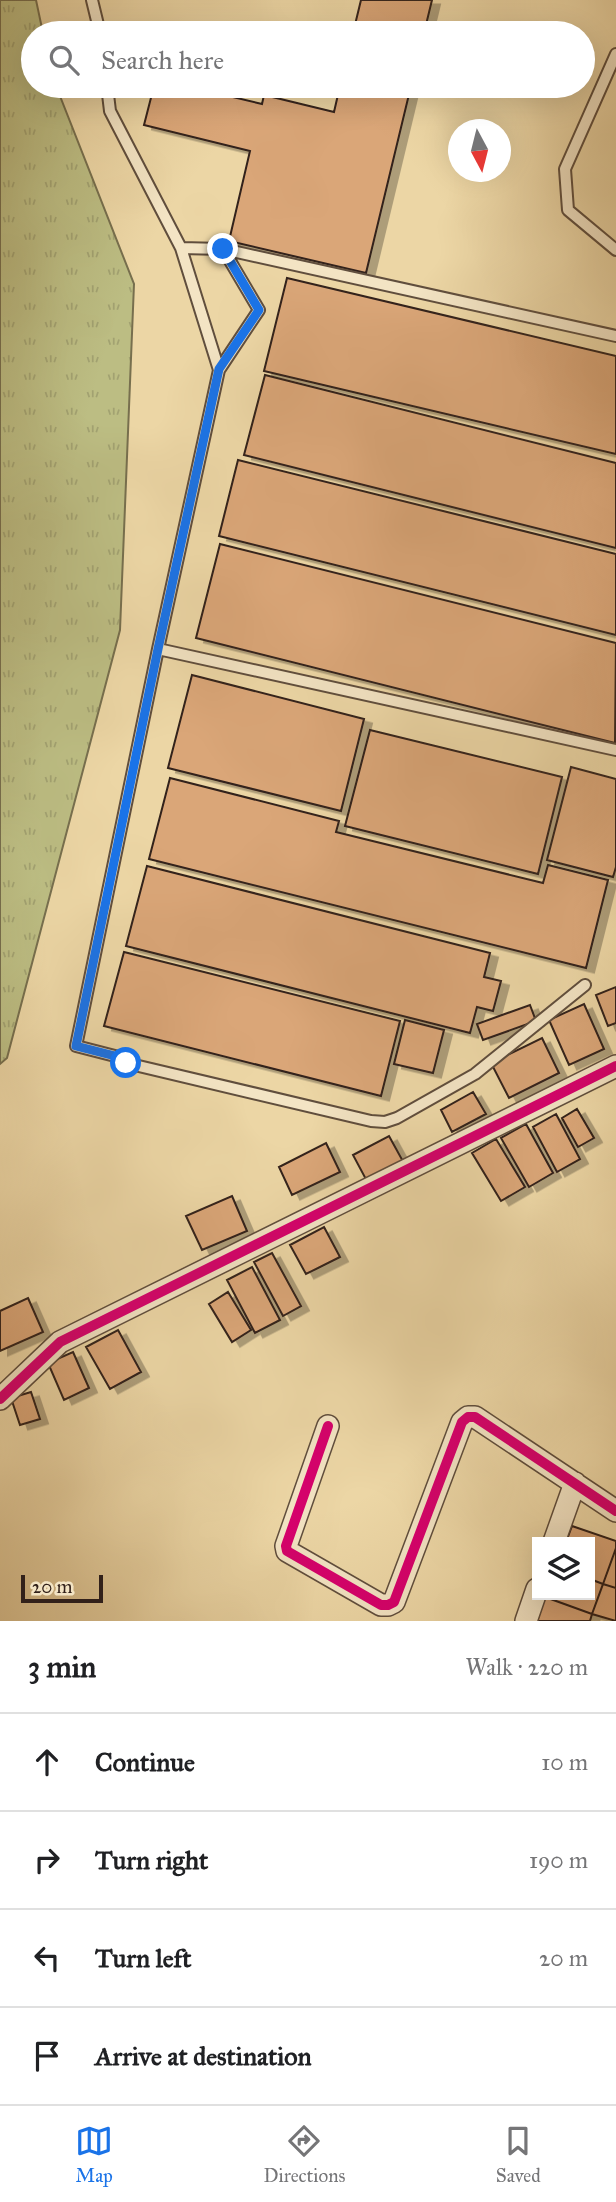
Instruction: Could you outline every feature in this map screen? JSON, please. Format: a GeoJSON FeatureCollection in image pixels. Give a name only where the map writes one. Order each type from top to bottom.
{"type":"FeatureCollection","features":[{"type":"Feature","properties":{"kind":"street"},"geometry":{"type":"LineString","coordinates":[[0,1399],[60,1342],[616,1066]]}},
{"type":"Feature","properties":{"kind":"street"},"geometry":{"type":"LineString","coordinates":[[328,1426],[286,1546],[287,1551],[381,1605],[394,1601],[462,1422],[468,1417],[475,1417],[616,1511]]}},
{"type":"Feature","properties":{"kind":"street"},"geometry":{"type":"LineString","coordinates":[[556,1537],[575,1483]]}},
{"type":"Feature","properties":{"kind":"street"},"geometry":{"type":"LineString","coordinates":[[526,1621],[533,1600]]}},
{"type":"Feature","properties":{"kind":"lane"},"geometry":{"type":"LineString","coordinates":[[92,0],[97,21]]}},
{"type":"Feature","properties":{"kind":"lane"},"geometry":{"type":"LineString","coordinates":[[616,54],[565,169],[568,210],[616,250]]}},
{"type":"Feature","properties":{"kind":"lane"},"geometry":{"type":"LineString","coordinates":[[108,98],[110,111],[181,248],[219,369]]}},
{"type":"Feature","properties":{"kind":"lane"},"geometry":{"type":"LineString","coordinates":[[181,248],[223,249],[616,336]]}},
{"type":"Feature","properties":{"kind":"lane"},"geometry":{"type":"LineString","coordinates":[[223,249],[259,310],[219,369],[76,1046],[115,1056],[126,1063],[385,1122],[397,1118],[475,1074],[585,985]]}},
{"type":"Feature","properties":{"kind":"lane"},"geometry":{"type":"LineString","coordinates":[[158,649],[616,750]]}},
{"type":"Feature","properties":{"kind":"green space"},"geometry":{"type":"Polygon","coordinates":[[[0,0],[36,0],[40,21],[21,21],[21,98],[61,98],[134,284],[120,630],[7,1058],[0,1064],[0,0]]]}},
{"type":"Feature","properties":{"kind":"building"},"geometry":{"type":"Polygon","coordinates":[[[361,0],[432,0],[427,21],[356,21],[361,0]]]}},
{"type":"Feature","properties":{"kind":"building"},"geometry":{"type":"Polygon","coordinates":[[[151,98],[237,98],[262,104],[263,98],[276,98],[334,112],[337,98],[408,98],[366,273],[229,241],[250,151],[144,125],[151,98]]]}},
{"type":"Feature","properties":{"kind":"building"},"geometry":{"type":"Polygon","coordinates":[[[287,278],[616,356],[616,454],[264,371],[287,278]]]}},
{"type":"Feature","properties":{"kind":"building"},"geometry":{"type":"Polygon","coordinates":[[[265,375],[616,463],[616,548],[244,455],[265,375]]]}},
{"type":"Feature","properties":{"kind":"building"},"geometry":{"type":"Polygon","coordinates":[[[238,460],[616,554],[616,635],[219,536],[238,460]]]}},
{"type":"Feature","properties":{"kind":"building"},"geometry":{"type":"Polygon","coordinates":[[[220,544],[616,643],[615,743],[196,638],[220,544]]]}},
{"type":"Feature","properties":{"kind":"building"},"geometry":{"type":"Polygon","coordinates":[[[192,675],[364,719],[341,811],[168,768],[192,675]]]}},
{"type":"Feature","properties":{"kind":"building"},"geometry":{"type":"Polygon","coordinates":[[[370,730],[562,777],[538,874],[345,826],[370,730]]]}},
{"type":"Feature","properties":{"kind":"building"},"geometry":{"type":"Polygon","coordinates":[[[571,767],[616,779],[616,867],[613,877],[547,860],[571,767]]]}},
{"type":"Feature","properties":{"kind":"building"},"geometry":{"type":"Polygon","coordinates":[[[170,778],[339,821],[336,832],[543,883],[548,865],[608,880],[586,968],[149,859],[170,778]]]}},
{"type":"Feature","properties":{"kind":"building"},"geometry":{"type":"Polygon","coordinates":[[[147,866],[490,953],[484,977],[501,981],[493,1011],[477,1007],[470,1033],[126,946],[147,866]]]}},
{"type":"Feature","properties":{"kind":"building"},"geometry":{"type":"Polygon","coordinates":[[[124,952],[400,1021],[381,1096],[104,1026],[124,952]]]}},
{"type":"Feature","properties":{"kind":"building"},"geometry":{"type":"Polygon","coordinates":[[[616,987],[616,1023],[608,1026],[596,995],[616,987]]]}},
{"type":"Feature","properties":{"kind":"building"},"geometry":{"type":"Polygon","coordinates":[[[584,1004],[604,1049],[569,1065],[549,1020],[584,1004]]]}},
{"type":"Feature","properties":{"kind":"building"},"geometry":{"type":"Polygon","coordinates":[[[530,1005],[536,1021],[483,1040],[477,1024],[530,1005]]]}},
{"type":"Feature","properties":{"kind":"building"},"geometry":{"type":"Polygon","coordinates":[[[405,1020],[444,1030],[433,1073],[394,1064],[405,1020]]]}},
{"type":"Feature","properties":{"kind":"building"},"geometry":{"type":"Polygon","coordinates":[[[542,1038],[559,1073],[509,1098],[491,1063],[542,1038]]]}},
{"type":"Feature","properties":{"kind":"building"},"geometry":{"type":"Polygon","coordinates":[[[473,1092],[486,1114],[452,1132],[441,1110],[473,1092]]]}},
{"type":"Feature","properties":{"kind":"building"},"geometry":{"type":"Polygon","coordinates":[[[577,1109],[594,1138],[578,1147],[562,1118],[577,1109]]]}},
{"type":"Feature","properties":{"kind":"building"},"geometry":{"type":"Polygon","coordinates":[[[556,1114],[580,1159],[557,1172],[533,1127],[556,1114]]]}},
{"type":"Feature","properties":{"kind":"building"},"geometry":{"type":"Polygon","coordinates":[[[526,1124],[553,1173],[529,1187],[501,1138],[526,1124]]]}},
{"type":"Feature","properties":{"kind":"building"},"geometry":{"type":"Polygon","coordinates":[[[389,1136],[405,1165],[369,1185],[353,1155],[389,1136]]]}},
{"type":"Feature","properties":{"kind":"building"},"geometry":{"type":"Polygon","coordinates":[[[496,1139],[525,1187],[501,1201],[472,1153],[496,1139]]]}},
{"type":"Feature","properties":{"kind":"building"},"geometry":{"type":"Polygon","coordinates":[[[326,1143],[340,1172],[292,1195],[279,1167],[326,1143]]]}},
{"type":"Feature","properties":{"kind":"building"},"geometry":{"type":"Polygon","coordinates":[[[232,1196],[247,1231],[202,1250],[186,1216],[232,1196]]]}},
{"type":"Feature","properties":{"kind":"building"},"geometry":{"type":"Polygon","coordinates":[[[324,1227],[340,1257],[306,1274],[290,1245],[324,1227]]]}},
{"type":"Feature","properties":{"kind":"building"},"geometry":{"type":"Polygon","coordinates":[[[272,1253],[301,1306],[283,1316],[254,1262],[272,1253]]]}},
{"type":"Feature","properties":{"kind":"building"},"geometry":{"type":"Polygon","coordinates":[[[252,1267],[280,1320],[255,1333],[227,1280],[252,1267]]]}},
{"type":"Feature","properties":{"kind":"building"},"geometry":{"type":"Polygon","coordinates":[[[228,1292],[251,1330],[232,1342],[209,1304],[228,1292]]]}},
{"type":"Feature","properties":{"kind":"building"},"geometry":{"type":"Polygon","coordinates":[[[28,1298],[43,1332],[0,1351],[0,1311],[28,1298]]]}},
{"type":"Feature","properties":{"kind":"building"},"geometry":{"type":"Polygon","coordinates":[[[118,1330],[141,1372],[110,1389],[86,1347],[118,1330]]]}},
{"type":"Feature","properties":{"kind":"building"},"geometry":{"type":"Polygon","coordinates":[[[73,1352],[89,1388],[64,1400],[48,1363],[73,1352]]]}},
{"type":"Feature","properties":{"kind":"building"},"geometry":{"type":"Polygon","coordinates":[[[31,1392],[40,1419],[20,1425],[11,1398],[31,1392]]]}},
{"type":"Feature","properties":{"kind":"building"},"geometry":{"type":"Polygon","coordinates":[[[572,1526],[616,1541],[603,1584],[595,1581],[595,1537],[568,1537],[572,1526]]]}},
{"type":"Feature","properties":{"kind":"building"},"geometry":{"type":"Polygon","coordinates":[[[616,1548],[616,1588],[603,1584],[616,1548]]]}},
{"type":"Feature","properties":{"kind":"building"},"geometry":{"type":"Polygon","coordinates":[[[595,1581],[603,1584],[592,1614],[553,1600],[595,1600],[595,1581]]]}},
{"type":"Feature","properties":{"kind":"building"},"geometry":{"type":"Polygon","coordinates":[[[603,1584],[616,1588],[616,1621],[592,1614],[603,1584]]]}},
{"type":"Feature","properties":{"kind":"building"},"geometry":{"type":"Polygon","coordinates":[[[544,1600],[553,1600],[592,1614],[590,1621],[537,1621],[544,1600]]]}},
{"type":"Feature","properties":{"kind":"cycle path"},"geometry":{"type":"LineString","coordinates":[[0,1399],[60,1342],[616,1066]]}},
{"type":"Feature","properties":{"kind":"cycle path"},"geometry":{"type":"LineString","coordinates":[[328,1426],[286,1546],[287,1551],[381,1605],[394,1602],[462,1422],[468,1417],[475,1417],[616,1511]]}},
{"type":"Feature","properties":{"kind":"route"},"geometry":{"type":"LineString","coordinates":[[126,1063],[115,1056],[76,1046],[219,369],[259,310],[223,249]]}}]}
